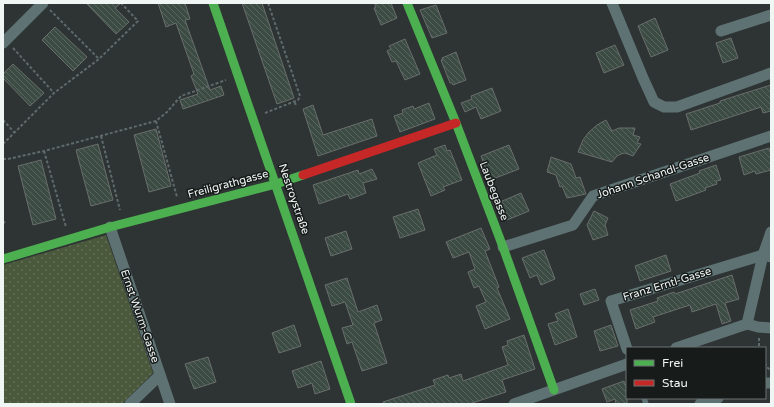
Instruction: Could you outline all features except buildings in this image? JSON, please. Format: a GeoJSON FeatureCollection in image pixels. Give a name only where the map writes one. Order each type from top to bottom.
{"type":"FeatureCollection","features":[{"type":"Feature","properties":{"kind":"street"},"geometry":{"type":"LineString","coordinates":[[5,42],[43,3]]}},
{"type":"Feature","properties":{"kind":"street","name":"Nestroystraße"},"geometry":{"type":"LineString","coordinates":[[213,3],[351,404]]}},
{"type":"Feature","properties":{"kind":"street","name":"Laubegasse"},"geometry":{"type":"LineString","coordinates":[[407,3],[456,123],[503,247],[554,390]]}},
{"type":"Feature","properties":{"kind":"street"},"geometry":{"type":"LineString","coordinates":[[612,3],[654,102],[664,107],[677,107],[771,73]]}},
{"type":"Feature","properties":{"kind":"street"},"geometry":{"type":"LineString","coordinates":[[721,32],[771,15]]}},
{"type":"Feature","properties":{"kind":"street","name":"Freiligrathgasse"},"geometry":{"type":"LineString","coordinates":[[3,259],[110,227],[276,184],[456,123]]}},
{"type":"Feature","properties":{"kind":"street","name":"Johann Schandl-Gasse"},"geometry":{"type":"LineString","coordinates":[[503,247],[573,225],[593,196],[771,136]]}},
{"type":"Feature","properties":{"kind":"street","name":"Ernst Wurm-Gasse"},"geometry":{"type":"LineString","coordinates":[[110,227],[170,404]]}},
{"type":"Feature","properties":{"kind":"street"},"geometry":{"type":"LineString","coordinates":[[747,324],[767,256],[771,232]]}},
{"type":"Feature","properties":{"kind":"street","name":"Franz Erntl-Gasse"},"geometry":{"type":"LineString","coordinates":[[626,347],[611,301],[767,256]]}},
{"type":"Feature","properties":{"kind":"street"},"geometry":{"type":"LineString","coordinates":[[679,347],[747,324],[771,328]]}},
{"type":"Feature","properties":{"kind":"street"},"geometry":{"type":"LineString","coordinates":[[514,404],[626,364]]}},
{"type":"Feature","properties":{"kind":"street"},"geometry":{"type":"LineString","coordinates":[[130,404],[160,375]]}},
{"type":"Feature","properties":{"kind":"street"},"geometry":{"type":"LineString","coordinates":[[700,404],[715,399]]}},
{"type":"Feature","properties":{"kind":"path"},"geometry":{"type":"LineString","coordinates":[[43,3],[99,59]]}},
{"type":"Feature","properties":{"kind":"path"},"geometry":{"type":"LineString","coordinates":[[3,144],[54,93],[99,59],[138,21],[121,3]]}},
{"type":"Feature","properties":{"kind":"path"},"geometry":{"type":"LineString","coordinates":[[253,117],[295,102],[300,96],[268,3]]}},
{"type":"Feature","properties":{"kind":"path"},"geometry":{"type":"LineString","coordinates":[[5,42],[54,93]]}},
{"type":"Feature","properties":{"kind":"path"},"geometry":{"type":"LineString","coordinates":[[3,159],[44,151],[156,121],[181,96],[239,76]]}},
{"type":"Feature","properties":{"kind":"path"},"geometry":{"type":"LineString","coordinates":[[295,102],[296,107]]}},
{"type":"Feature","properties":{"kind":"path"},"geometry":{"type":"LineString","coordinates":[[3,120],[14,132]]}},
{"type":"Feature","properties":{"kind":"path"},"geometry":{"type":"LineString","coordinates":[[156,121],[181,209]]}},
{"type":"Feature","properties":{"kind":"path"},"geometry":{"type":"LineString","coordinates":[[101,136],[124,224]]}},
{"type":"Feature","properties":{"kind":"path"},"geometry":{"type":"LineString","coordinates":[[44,151],[69,239]]}},
{"type":"Feature","properties":{"kind":"green space"},"geometry":{"type":"Polygon","coordinates":[[[106,235],[153,373],[122,404],[3,404],[3,265],[106,235]]]}},
{"type":"Feature","properties":{"kind":"traffic: fast"},"geometry":{"type":"LineString","coordinates":[[213,3],[351,404]]}},
{"type":"Feature","properties":{"kind":"traffic: fast"},"geometry":{"type":"LineString","coordinates":[[407,3],[456,123],[503,247],[554,390]]}},
{"type":"Feature","properties":{"kind":"traffic: fast"},"geometry":{"type":"LineString","coordinates":[[3,259],[110,227],[276,184],[303,175]]}},
{"type":"Feature","properties":{"kind":"traffic: jam"},"geometry":{"type":"LineString","coordinates":[[303,175],[456,123]]}}]}
